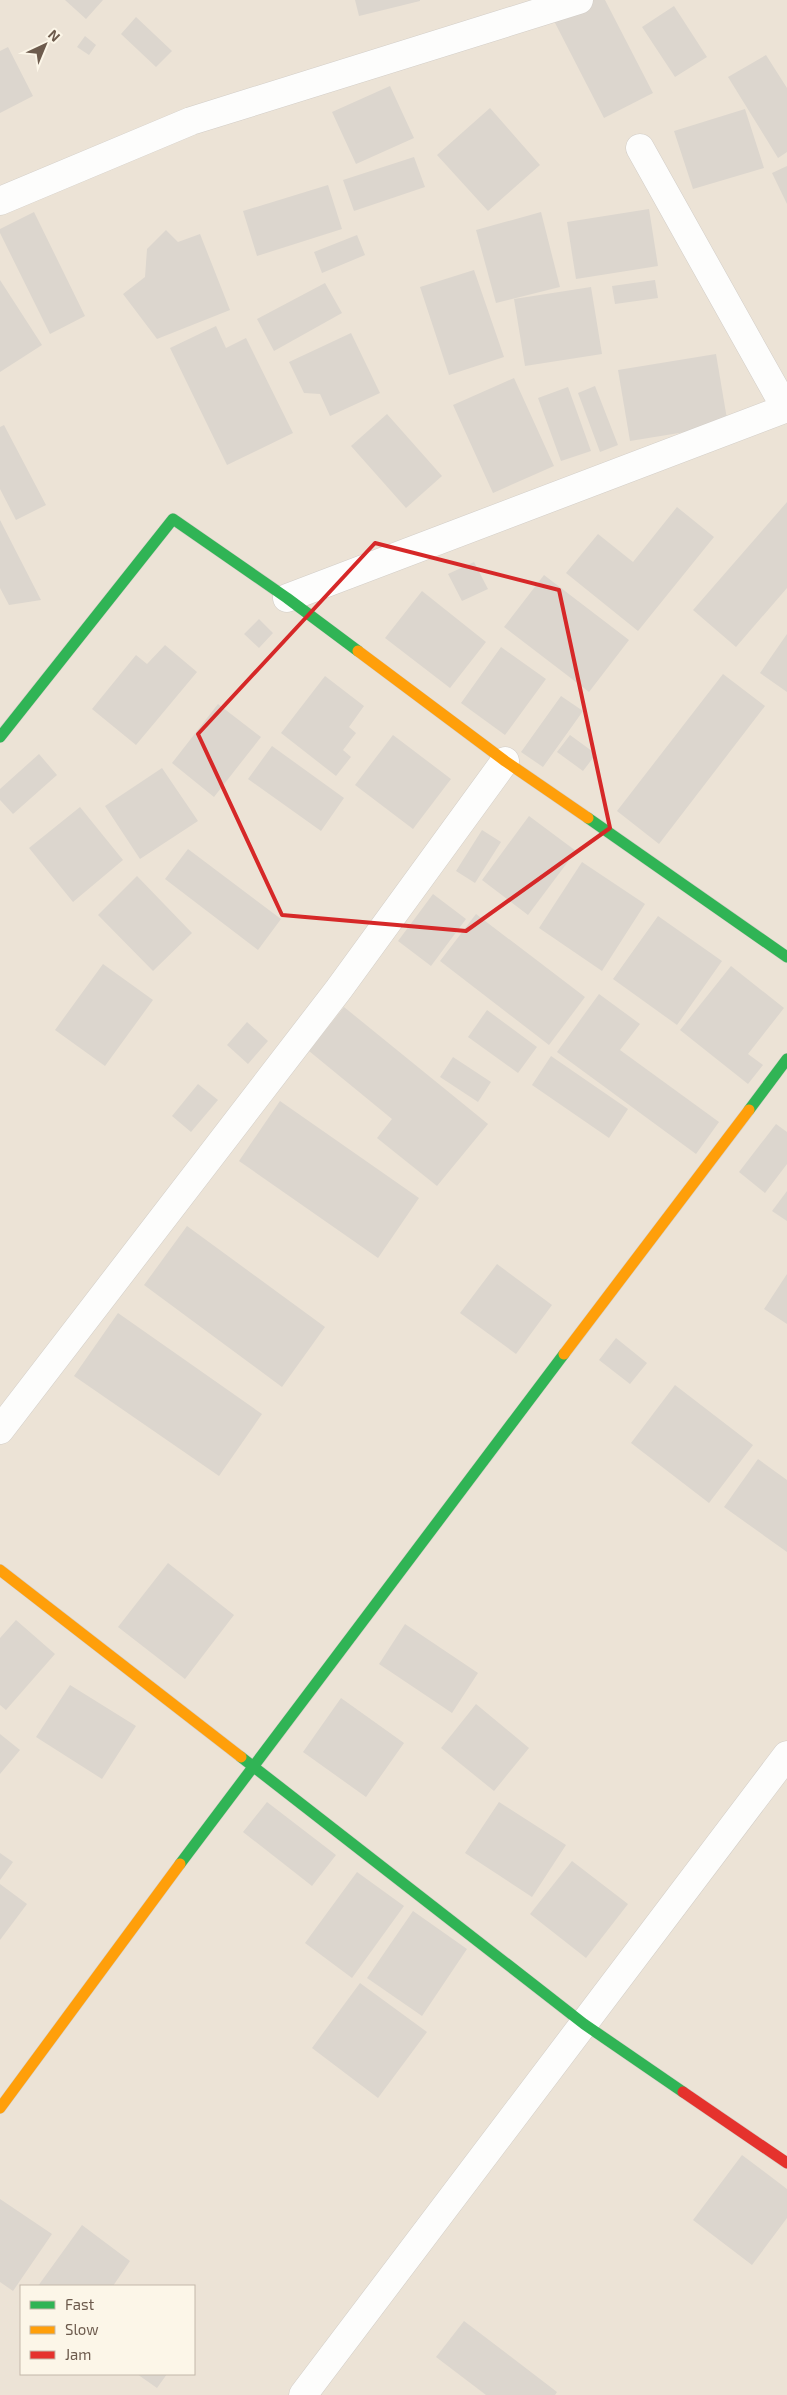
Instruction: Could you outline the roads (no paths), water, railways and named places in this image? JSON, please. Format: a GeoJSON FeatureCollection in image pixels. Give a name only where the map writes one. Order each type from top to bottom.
{"type":"FeatureCollection","features":[{"type":"Feature","properties":{"kind":"street"},"geometry":{"type":"LineString","coordinates":[[0,200],[191,121],[579,0]]}},
{"type":"Feature","properties":{"kind":"street"},"geometry":{"type":"LineString","coordinates":[[287,598],[786,408],[640,148]]}},
{"type":"Feature","properties":{"kind":"street"},"geometry":{"type":"LineString","coordinates":[[0,737],[174,519],[287,598],[505,761],[787,957]]}},
{"type":"Feature","properties":{"kind":"street"},"geometry":{"type":"LineString","coordinates":[[0,1430],[339,989],[505,761]]}},
{"type":"Feature","properties":{"kind":"street"},"geometry":{"type":"LineString","coordinates":[[0,2108],[252,1767],[787,1059]]}},
{"type":"Feature","properties":{"kind":"street"},"geometry":{"type":"LineString","coordinates":[[0,1570],[584,2024],[787,2163]]}},
{"type":"Feature","properties":{"kind":"street"},"geometry":{"type":"LineString","coordinates":[[303,2395],[787,1756]]}}]}
